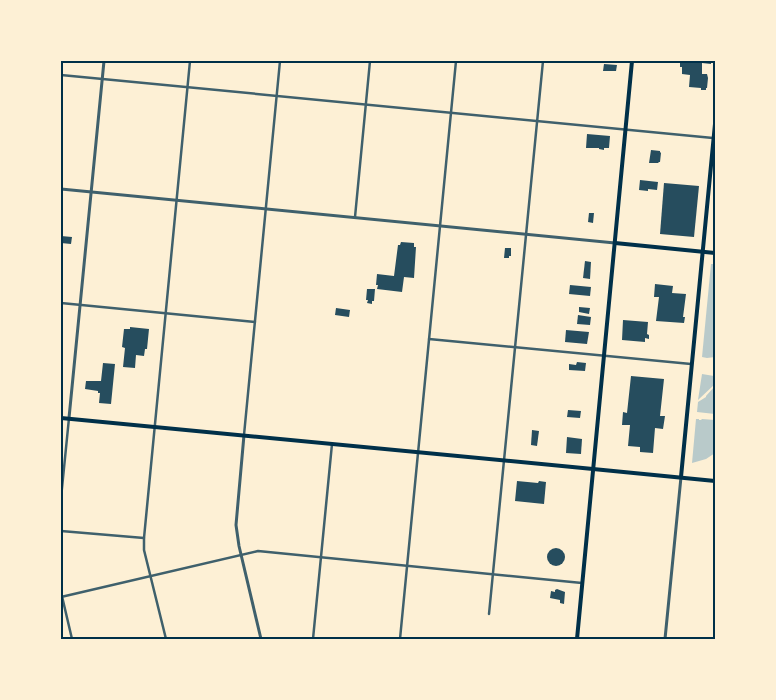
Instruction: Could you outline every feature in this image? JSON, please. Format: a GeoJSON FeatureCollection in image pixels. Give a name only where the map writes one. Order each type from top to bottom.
{"type":"FeatureCollection","features":[{"type":"Feature","properties":{"kind":"main road"},"geometry":{"type":"LineString","coordinates":[[577,639],[632,61]]}},
{"type":"Feature","properties":{"kind":"main road"},"geometry":{"type":"LineString","coordinates":[[681,478],[715,124]]}},
{"type":"Feature","properties":{"kind":"main road"},"geometry":{"type":"LineString","coordinates":[[615,242],[715,253]]}},
{"type":"Feature","properties":{"kind":"main road"},"geometry":{"type":"LineString","coordinates":[[61,418],[715,481]]}},
{"type":"Feature","properties":{"kind":"street"},"geometry":{"type":"LineString","coordinates":[[61,498],[104,61]]}},
{"type":"Feature","properties":{"kind":"street"},"geometry":{"type":"LineString","coordinates":[[166,639],[144,550],[144,538],[190,61]]}},
{"type":"Feature","properties":{"kind":"street"},"geometry":{"type":"LineString","coordinates":[[260,639],[236,525],[280,61]]}},
{"type":"Feature","properties":{"kind":"street"},"geometry":{"type":"LineString","coordinates":[[355,217],[370,61]]}},
{"type":"Feature","properties":{"kind":"street"},"geometry":{"type":"LineString","coordinates":[[400,639],[456,61]]}},
{"type":"Feature","properties":{"kind":"street"},"geometry":{"type":"LineString","coordinates":[[489,614],[543,61]]}},
{"type":"Feature","properties":{"kind":"street"},"geometry":{"type":"LineString","coordinates":[[61,75],[714,138]]}},
{"type":"Feature","properties":{"kind":"street"},"geometry":{"type":"LineString","coordinates":[[61,189],[615,242]]}},
{"type":"Feature","properties":{"kind":"street"},"geometry":{"type":"LineString","coordinates":[[61,303],[254,322]]}},
{"type":"Feature","properties":{"kind":"street"},"geometry":{"type":"LineString","coordinates":[[430,339],[691,364]]}},
{"type":"Feature","properties":{"kind":"street"},"geometry":{"type":"LineString","coordinates":[[313,639],[332,444]]}},
{"type":"Feature","properties":{"kind":"street"},"geometry":{"type":"LineString","coordinates":[[665,639],[681,478]]}},
{"type":"Feature","properties":{"kind":"street"},"geometry":{"type":"LineString","coordinates":[[61,531],[144,538]]}},
{"type":"Feature","properties":{"kind":"street"},"geometry":{"type":"LineString","coordinates":[[62,597],[258,551],[582,583]]}},
{"type":"Feature","properties":{"kind":"street"},"geometry":{"type":"LineString","coordinates":[[61,592],[72,639]]}},
{"type":"Feature","properties":{"kind":"shaded area"},"geometry":{"type":"Polygon","coordinates":[[[711,264],[715,264],[715,357],[707,358],[702,357],[711,264]]]}},
{"type":"Feature","properties":{"kind":"shaded area"},"geometry":{"type":"Polygon","coordinates":[[[702,374],[714,376],[715,384],[698,400],[702,374]]]}},
{"type":"Feature","properties":{"kind":"shaded area"},"geometry":{"type":"Polygon","coordinates":[[[715,386],[715,414],[697,412],[698,402],[706,397],[715,386]]]}},
{"type":"Feature","properties":{"kind":"shaded area"},"geometry":{"type":"Polygon","coordinates":[[[696,419],[715,420],[715,453],[706,459],[692,463],[696,419]]]}},
{"type":"Feature","properties":{"kind":"building"},"geometry":{"type":"Polygon","coordinates":[[[711,61],[711,64],[702,63],[702,74],[707,74],[708,78],[706,90],[689,87],[690,75],[682,74],[680,62],[711,61]]]}},
{"type":"Feature","properties":{"kind":"building"},"geometry":{"type":"Polygon","coordinates":[[[604,64],[617,65],[616,71],[603,71],[604,64]]]}},
{"type":"Feature","properties":{"kind":"building"},"geometry":{"type":"Polygon","coordinates":[[[587,134],[610,136],[609,148],[604,148],[604,150],[586,148],[587,134]]]}},
{"type":"Feature","properties":{"kind":"building"},"geometry":{"type":"Polygon","coordinates":[[[651,150],[660,151],[660,162],[649,163],[651,150]]]}},
{"type":"Feature","properties":{"kind":"building"},"geometry":{"type":"Polygon","coordinates":[[[640,180],[658,182],[657,190],[639,190],[640,180]]]}},
{"type":"Feature","properties":{"kind":"building"},"geometry":{"type":"Polygon","coordinates":[[[664,183],[699,186],[694,237],[660,234],[664,183]]]}},
{"type":"Feature","properties":{"kind":"building"},"geometry":{"type":"Polygon","coordinates":[[[589,213],[594,213],[593,223],[588,222],[589,213]]]}},
{"type":"Feature","properties":{"kind":"building"},"geometry":{"type":"Polygon","coordinates":[[[61,236],[72,237],[71,244],[61,243],[61,236]]]}},
{"type":"Feature","properties":{"kind":"building"},"geometry":{"type":"Polygon","coordinates":[[[401,242],[414,243],[414,247],[416,247],[414,278],[404,277],[402,292],[377,289],[377,274],[394,276],[398,245],[401,242]]]}},
{"type":"Feature","properties":{"kind":"building"},"geometry":{"type":"Polygon","coordinates":[[[505,248],[511,248],[511,256],[509,258],[504,258],[505,248]]]}},
{"type":"Feature","properties":{"kind":"building"},"geometry":{"type":"Polygon","coordinates":[[[585,261],[591,262],[590,279],[583,278],[585,261]]]}},
{"type":"Feature","properties":{"kind":"building"},"geometry":{"type":"Polygon","coordinates":[[[655,284],[673,286],[672,293],[686,294],[684,323],[656,321],[659,297],[654,297],[655,284]]]}},
{"type":"Feature","properties":{"kind":"building"},"geometry":{"type":"Polygon","coordinates":[[[570,285],[591,287],[590,296],[569,294],[570,285]]]}},
{"type":"Feature","properties":{"kind":"building"},"geometry":{"type":"Polygon","coordinates":[[[367,289],[375,289],[372,304],[367,303],[368,300],[366,300],[367,289]]]}},
{"type":"Feature","properties":{"kind":"building"},"geometry":{"type":"Polygon","coordinates":[[[579,307],[590,308],[589,314],[579,312],[579,307]]]}},
{"type":"Feature","properties":{"kind":"building"},"geometry":{"type":"Polygon","coordinates":[[[336,308],[350,310],[349,317],[335,315],[336,308]]]}},
{"type":"Feature","properties":{"kind":"building"},"geometry":{"type":"Polygon","coordinates":[[[578,315],[591,317],[590,325],[577,324],[578,315]]]}},
{"type":"Feature","properties":{"kind":"building"},"geometry":{"type":"Polygon","coordinates":[[[623,320],[648,322],[647,334],[649,339],[645,338],[645,342],[622,340],[623,320]]]}},
{"type":"Feature","properties":{"kind":"building"},"geometry":{"type":"Polygon","coordinates":[[[130,327],[149,329],[147,349],[145,349],[144,356],[136,355],[135,368],[123,367],[125,348],[122,347],[124,329],[130,329],[130,327]]]}},
{"type":"Feature","properties":{"kind":"building"},"geometry":{"type":"Polygon","coordinates":[[[566,330],[589,332],[587,344],[565,342],[566,330]]]}},
{"type":"Feature","properties":{"kind":"building"},"geometry":{"type":"Polygon","coordinates":[[[577,362],[586,363],[585,371],[569,370],[569,364],[576,365],[577,362]]]}},
{"type":"Feature","properties":{"kind":"building"},"geometry":{"type":"Polygon","coordinates":[[[103,363],[115,364],[111,404],[99,403],[100,393],[98,391],[85,389],[86,381],[101,381],[103,363]]]}},
{"type":"Feature","properties":{"kind":"building"},"geometry":{"type":"Polygon","coordinates":[[[631,376],[664,379],[660,416],[665,416],[663,429],[655,428],[653,453],[640,452],[640,447],[628,446],[630,425],[622,425],[623,412],[627,413],[631,376]]]}},
{"type":"Feature","properties":{"kind":"building"},"geometry":{"type":"Polygon","coordinates":[[[568,410],[581,411],[580,418],[567,417],[568,410]]]}},
{"type":"Feature","properties":{"kind":"building"},"geometry":{"type":"Polygon","coordinates":[[[532,430],[539,431],[537,446],[531,445],[532,430]]]}},
{"type":"Feature","properties":{"kind":"building"},"geometry":{"type":"Polygon","coordinates":[[[567,437],[582,439],[581,454],[566,453],[567,437]]]}},
{"type":"Feature","properties":{"kind":"building"},"geometry":{"type":"Polygon","coordinates":[[[517,481],[546,482],[544,504],[515,501],[517,481]]]}},
{"type":"Feature","properties":{"kind":"building"},"geometry":{"type":"Polygon","coordinates":[[[552,548],[560,548],[565,553],[563,564],[552,566],[547,561],[547,553],[552,548]]]}},
{"type":"Feature","properties":{"kind":"building"},"geometry":{"type":"Polygon","coordinates":[[[557,589],[565,592],[564,604],[560,603],[560,600],[550,598],[551,591],[555,592],[557,589]]]}}]}
